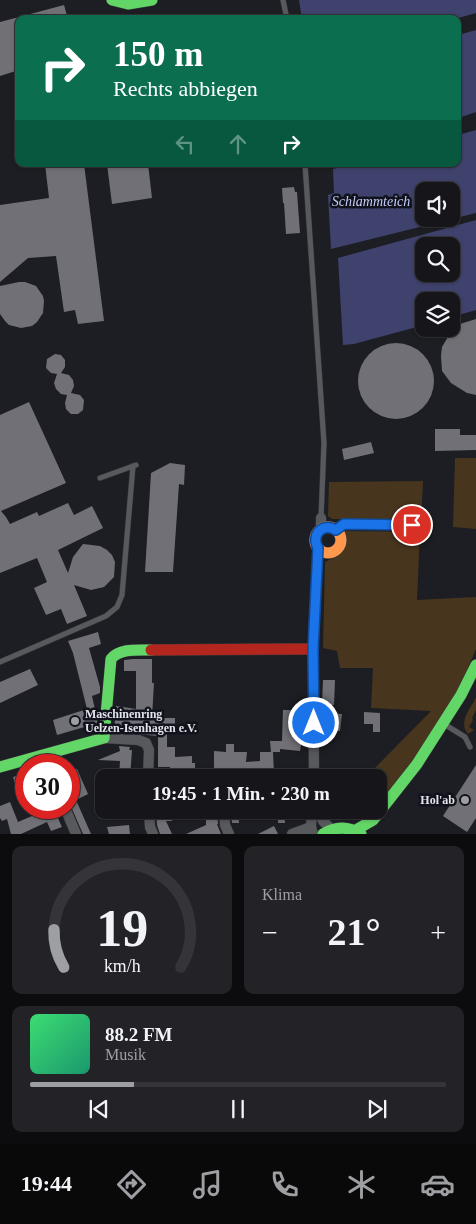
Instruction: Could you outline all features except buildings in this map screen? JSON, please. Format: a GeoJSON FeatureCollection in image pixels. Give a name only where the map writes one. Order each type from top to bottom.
{"type":"FeatureCollection","features":[{"type":"Feature","properties":{"kind":"street"},"geometry":{"type":"LineString","coordinates":[[112,0],[128,4],[152,0]]}},
{"type":"Feature","properties":{"kind":"street"},"geometry":{"type":"LineString","coordinates":[[314,769],[313,649],[318,548],[315,539],[321,524],[336,530],[341,540],[338,548],[328,553],[318,548]]}},
{"type":"Feature","properties":{"kind":"street"},"geometry":{"type":"LineString","coordinates":[[104,738],[112,659],[116,653],[132,650],[313,649]]}},
{"type":"Feature","properties":{"kind":"street"},"geometry":{"type":"LineString","coordinates":[[374,834],[379,824],[424,768],[447,726],[476,665]]}},
{"type":"Feature","properties":{"kind":"street"},"geometry":{"type":"LineString","coordinates":[[322,819],[327,832],[344,827],[359,832],[373,820],[447,726],[476,685]]}},
{"type":"Feature","properties":{"kind":"street"},"geometry":{"type":"LineString","coordinates":[[60,754],[104,738],[138,740],[146,743],[149,750],[148,769]]}},
{"type":"Feature","properties":{"kind":"street"},"geometry":{"type":"LineString","coordinates":[[0,767],[15,765]]}},
{"type":"Feature","properties":{"kind":"street"},"geometry":{"type":"LineString","coordinates":[[70,819],[76,834]]}},
{"type":"Feature","properties":{"kind":"street"},"geometry":{"type":"LineString","coordinates":[[150,819],[153,834]]}},
{"type":"Feature","properties":{"kind":"street"},"geometry":{"type":"LineString","coordinates":[[225,819],[229,834]]}},
{"type":"Feature","properties":{"kind":"street"},"geometry":{"type":"LineString","coordinates":[[292,834],[312,830]]}},
{"type":"Feature","properties":{"kind":"lane"},"geometry":{"type":"LineString","coordinates":[[283,0],[286,15]]}},
{"type":"Feature","properties":{"kind":"lane"},"geometry":{"type":"LineString","coordinates":[[305,167],[324,443],[321,524]]}},
{"type":"Feature","properties":{"kind":"lane"},"geometry":{"type":"LineString","coordinates":[[0,662],[106,616],[117,606],[122,595],[134,466],[100,478]]}},
{"type":"Feature","properties":{"kind":"lane"},"geometry":{"type":"LineString","coordinates":[[336,530],[344,524],[430,525]]}},
{"type":"Feature","properties":{"kind":"lane"},"geometry":{"type":"LineString","coordinates":[[447,726],[465,738],[470,747]]}},
{"type":"Feature","properties":{"kind":"shaded area"},"geometry":{"type":"Polygon","coordinates":[[[455,458],[476,458],[476,529],[453,527],[455,458]]]}},
{"type":"Feature","properties":{"kind":"shaded area"},"geometry":{"type":"Polygon","coordinates":[[[423,481],[421,520],[332,519],[328,516],[329,482],[423,481]]]}},
{"type":"Feature","properties":{"kind":"shaded area"},"geometry":{"type":"Polygon","coordinates":[[[344,531],[420,532],[417,600],[476,597],[476,649],[459,688],[434,730],[387,795],[387,769],[374,769],[431,711],[371,708],[373,668],[340,668],[337,651],[323,648],[325,562],[338,553],[343,542],[344,531]]]}},
{"type":"Feature","properties":{"kind":"shaded area"},"geometry":{"type":"Polygon","coordinates":[[[476,698],[476,710],[469,727],[474,730],[468,734],[464,725],[465,720],[476,698]]]}},
{"type":"Feature","properties":{"kind":"water"},"geometry":{"type":"Polygon","coordinates":[[[299,0],[476,0],[476,13],[461,17],[461,15],[301,15],[299,0]]]}},
{"type":"Feature","properties":{"kind":"water"},"geometry":{"type":"Polygon","coordinates":[[[476,30],[476,112],[461,117],[461,34],[476,30]]]}},
{"type":"Feature","properties":{"kind":"water","name":"Schlammteich"},"geometry":{"type":"Polygon","coordinates":[[[476,130],[476,213],[460,217],[460,182],[415,182],[415,227],[420,227],[331,249],[328,195],[334,193],[333,169],[341,167],[461,167],[461,134],[476,130]]]}},
{"type":"Feature","properties":{"kind":"water"},"geometry":{"type":"Polygon","coordinates":[[[476,220],[476,310],[460,314],[460,292],[415,292],[415,327],[354,344],[343,345],[338,258],[451,227],[460,227],[460,224],[476,220]]]}},
{"type":"Feature","properties":{"kind":"traffic: fast"},"geometry":{"type":"LineString","coordinates":[[112,0],[128,4],[152,0]]}},
{"type":"Feature","properties":{"kind":"traffic: fast"},"geometry":{"type":"LineString","coordinates":[[0,767],[104,738],[111,659],[124,651],[151,650]]}},
{"type":"Feature","properties":{"kind":"traffic: fast"},"geometry":{"type":"LineString","coordinates":[[356,830],[373,820],[417,764],[461,695],[476,665]]}},
{"type":"Feature","properties":{"kind":"traffic: fast"},"geometry":{"type":"LineString","coordinates":[[323,834],[333,829],[342,828],[361,834]]}},
{"type":"Feature","properties":{"kind":"traffic: slow"},"geometry":{"type":"LineString","coordinates":[[328,527],[337,531],[341,540],[337,549],[328,553],[319,549],[315,540],[319,531],[328,527]]}},
{"type":"Feature","properties":{"kind":"traffic: jam"},"geometry":{"type":"LineString","coordinates":[[151,650],[313,649]]}},
{"type":"Feature","properties":{"kind":"place","name":"Maschinenring Uelzen-Isenhagen e.V."},"geometry":{"type":"Point","coordinates":[75,721]}},
{"type":"Feature","properties":{"kind":"place","name":"Hol'ab"},"geometry":{"type":"Point","coordinates":[465,800]}},
{"type":"Feature","properties":{"kind":"route"},"geometry":{"type":"LineString","coordinates":[[314,723],[313,649],[318,548],[315,543],[316,534],[323,528],[329,527],[336,530],[344,524],[412,525]]}}]}
